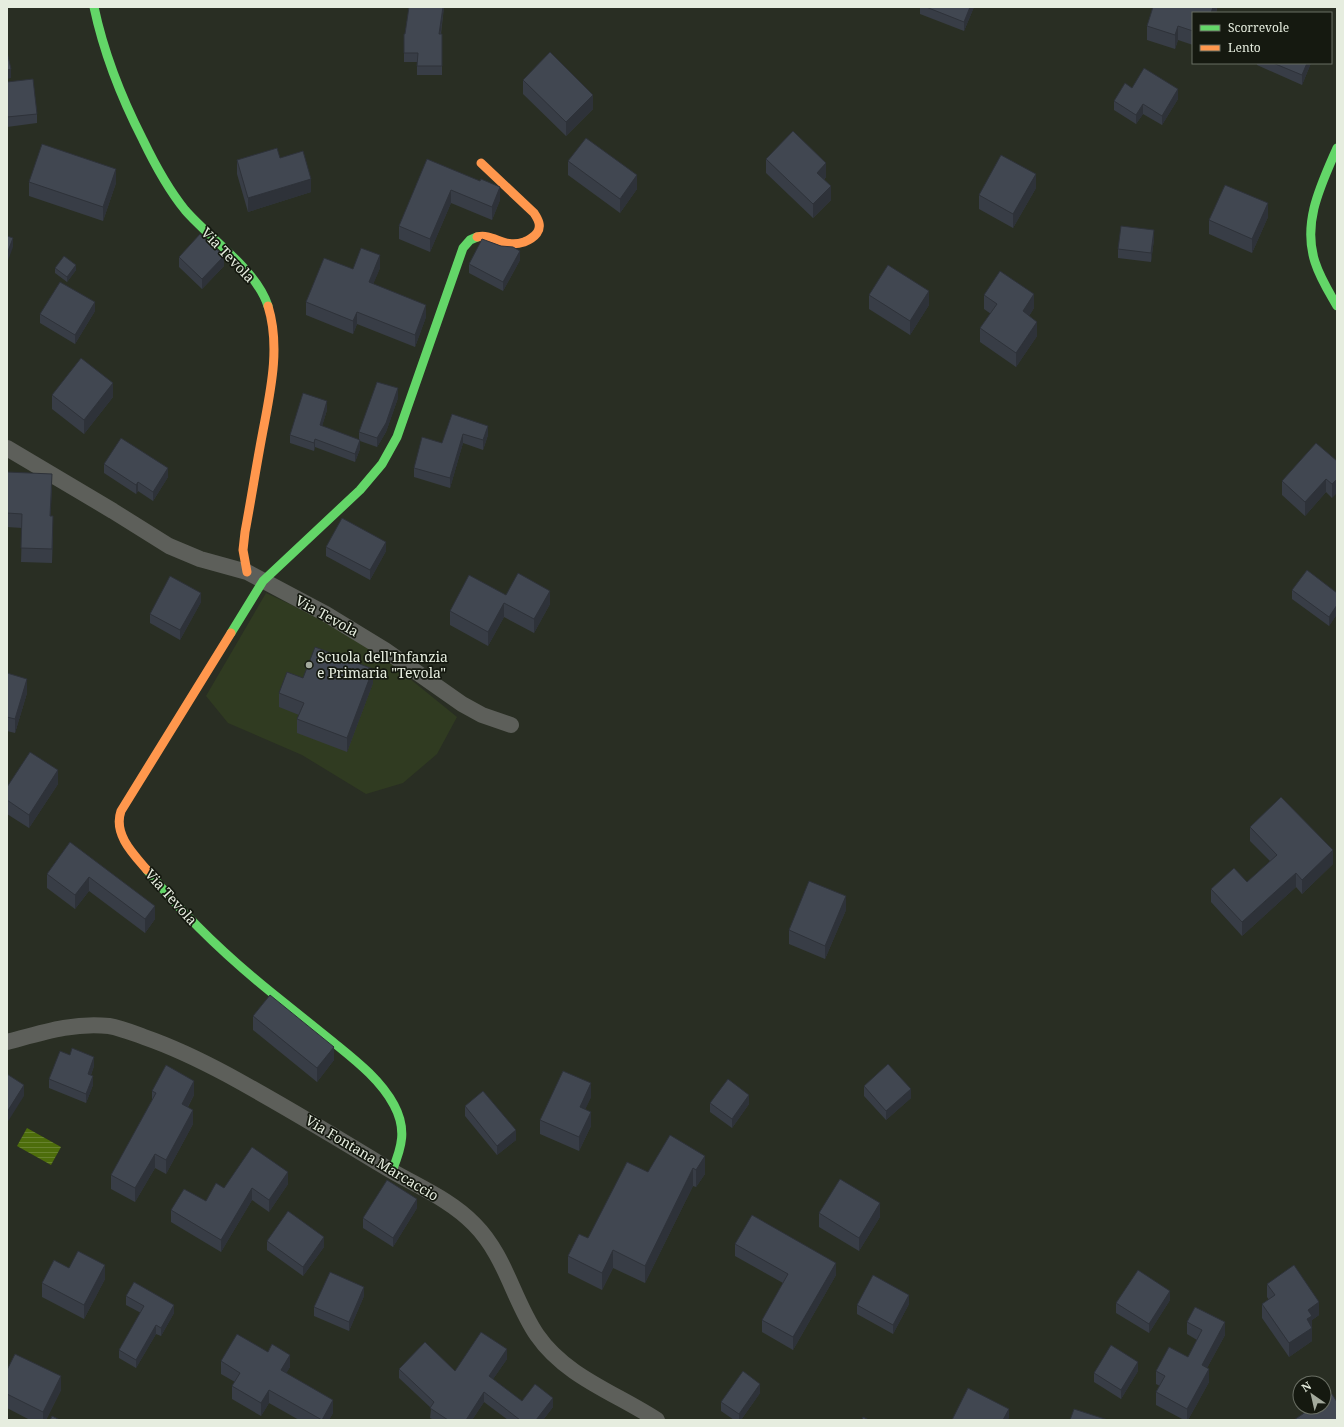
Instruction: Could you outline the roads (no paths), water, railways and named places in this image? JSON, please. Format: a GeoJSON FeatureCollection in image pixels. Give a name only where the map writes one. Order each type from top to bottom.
{"type":"FeatureCollection","features":[{"type":"Feature","properties":{"kind":"street","name":"Via Tevola"},"geometry":{"type":"LineString","coordinates":[[94,7],[101,39],[116,83],[158,172],[177,200],[192,218],[249,274],[261,290],[270,312],[274,334],[274,356],[268,406],[245,532],[243,550],[248,572]]}},
{"type":"Feature","properties":{"kind":"street"},"geometry":{"type":"LineString","coordinates":[[1337,148],[1319,188],[1311,213],[1310,238],[1315,264],[1324,284],[1337,306]]}},
{"type":"Feature","properties":{"kind":"street","name":"Via Tevola"},"geometry":{"type":"LineString","coordinates":[[392,1171],[402,1140],[401,1125],[396,1109],[384,1090],[355,1060],[250,976],[209,938],[169,897],[147,872],[125,840],[119,824],[120,812],[263,581],[360,490],[388,455],[397,437],[460,254],[466,245],[475,237],[481,236],[487,236],[506,244],[517,243],[531,238],[538,232],[541,222],[534,213],[481,163]]}},
{"type":"Feature","properties":{"kind":"street","name":"Via Tevola"},"geometry":{"type":"LineString","coordinates":[[7,448],[117,513],[169,546],[200,559],[248,572],[355,631],[451,698],[471,710],[512,725]]}},
{"type":"Feature","properties":{"kind":"street","name":"Via Fontana Marcaccio"},"geometry":{"type":"LineString","coordinates":[[7,1042],[46,1031],[77,1026],[110,1026],[173,1048],[210,1065],[291,1110],[392,1171],[447,1202],[476,1225],[499,1258],[532,1327],[550,1352],[583,1378],[657,1420]]}},
{"type":"Feature","properties":{"kind":"place","name":"Scuola dell'Infanzia e Primaria \"Tevola\""},"geometry":{"type":"Point","coordinates":[309,665]}}]}
